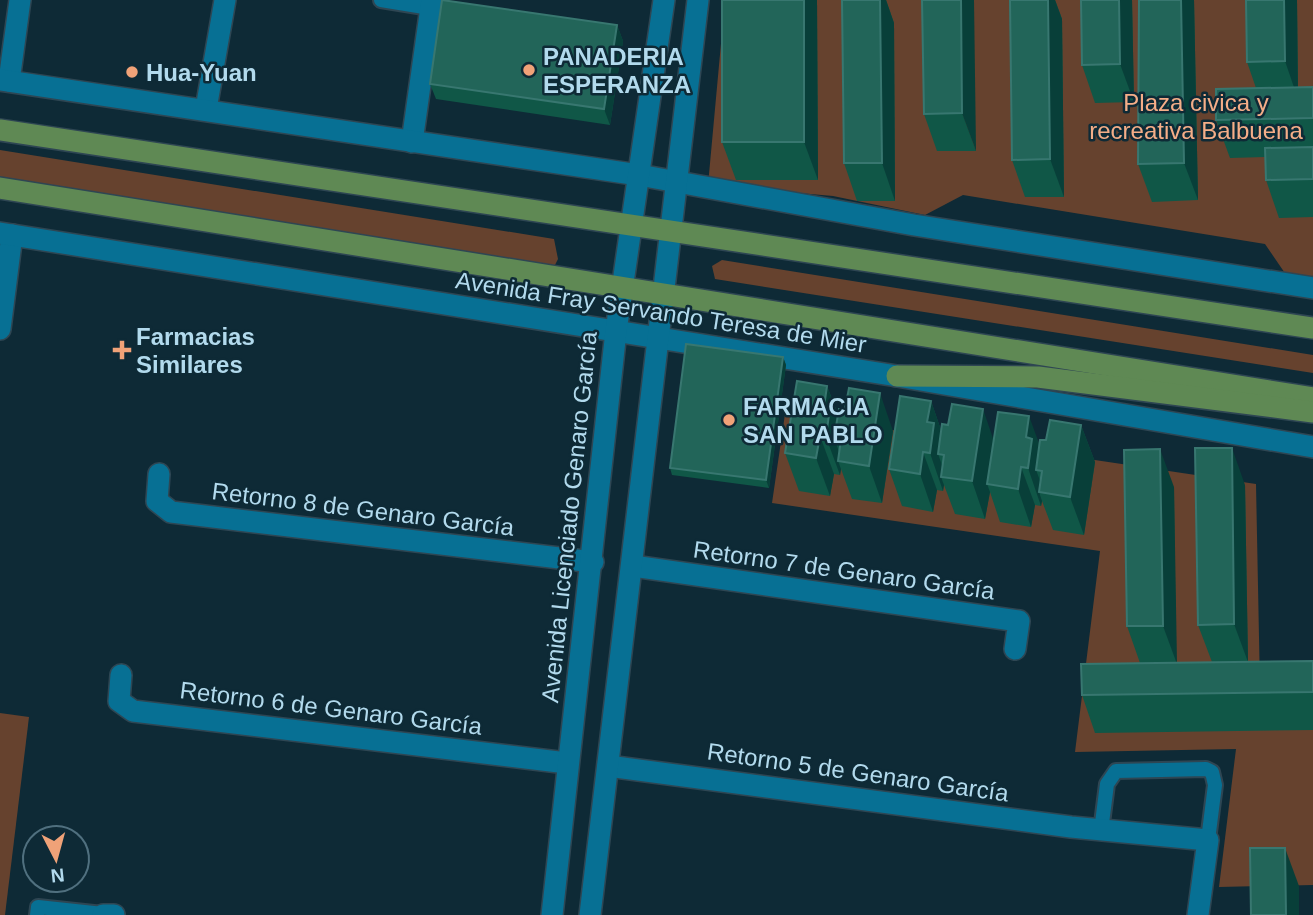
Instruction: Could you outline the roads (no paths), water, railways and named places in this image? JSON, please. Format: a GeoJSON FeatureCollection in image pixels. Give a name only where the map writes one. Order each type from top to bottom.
{"type":"FeatureCollection","features":[{"type":"Feature","properties":{"kind":"main road"},"geometry":{"type":"LineString","coordinates":[[0,131],[1313,328]]}},
{"type":"Feature","properties":{"kind":"main road","name":"Avenida Fray Servando Teresa de Mier"},"geometry":{"type":"LineString","coordinates":[[0,188],[1313,398]]}},
{"type":"Feature","properties":{"kind":"main road"},"geometry":{"type":"LineString","coordinates":[[897,376],[1038,377],[1313,412]]}},
{"type":"Feature","properties":{"kind":"street"},"geometry":{"type":"LineString","coordinates":[[20,0],[4,80],[639,175],[914,225],[1313,288]]}},
{"type":"Feature","properties":{"kind":"street"},"geometry":{"type":"LineString","coordinates":[[206,109],[225,0]]}},
{"type":"Feature","properties":{"kind":"street","name":"Avenida Licenciado Genaro García"},"geometry":{"type":"LineString","coordinates":[[552,915],[567,763],[593,562],[616,331],[664,0]]}},
{"type":"Feature","properties":{"kind":"street"},"geometry":{"type":"LineString","coordinates":[[590,915],[634,566],[656,337],[698,0]]}},
{"type":"Feature","properties":{"kind":"street"},"geometry":{"type":"LineString","coordinates":[[412,142],[431,4]]}},
{"type":"Feature","properties":{"kind":"street"},"geometry":{"type":"LineString","coordinates":[[0,329],[6,234]]}},
{"type":"Feature","properties":{"kind":"street","name":"Avenida Fray Servando Teresa de Mier"},"geometry":{"type":"LineString","coordinates":[[6,234],[897,376],[1313,447]]}},
{"type":"Feature","properties":{"kind":"street","name":"Retorno 8 de Genaro García"},"geometry":{"type":"LineString","coordinates":[[159,474],[157,501],[170,512],[593,562]]}},
{"type":"Feature","properties":{"kind":"street","name":"Retorno 7 de Genaro García"},"geometry":{"type":"LineString","coordinates":[[634,566],[1019,621],[1015,649]]}},
{"type":"Feature","properties":{"kind":"street","name":"Retorno 6 de Genaro García"},"geometry":{"type":"LineString","coordinates":[[121,675],[119,701],[133,711],[567,763]]}},
{"type":"Feature","properties":{"kind":"street","name":"Retorno 5 de Genaro García"},"geometry":{"type":"LineString","coordinates":[[608,766],[1101,831],[1208,839]]}},
{"type":"Feature","properties":{"kind":"street"},"geometry":{"type":"LineString","coordinates":[[1198,915],[1208,839]]}},
{"type":"Feature","properties":{"kind":"street"},"geometry":{"type":"LineString","coordinates":[[555,889],[593,892]]}},
{"type":"Feature","properties":{"kind":"lane"},"geometry":{"type":"LineString","coordinates":[[381,0],[431,4]]}},
{"type":"Feature","properties":{"kind":"lane"},"geometry":{"type":"LineString","coordinates":[[1101,831],[1107,784],[1116,771],[1206,769],[1212,772],[1215,785],[1208,839]]}},
{"type":"Feature","properties":{"kind":"lane"},"geometry":{"type":"LineString","coordinates":[[37,915],[38,907],[107,915]]}},
{"type":"Feature","properties":{"kind":"place","name":"PANADERIA ESPERANZA"},"geometry":{"type":"Point","coordinates":[529,70]}},
{"type":"Feature","properties":{"kind":"place","name":"Hua-Yuan"},"geometry":{"type":"Point","coordinates":[132,72]}},
{"type":"Feature","properties":{"kind":"place","name":"Farmacias Similares"},"geometry":{"type":"Point","coordinates":[122,350]}},
{"type":"Feature","properties":{"kind":"place","name":"FARMACIA SAN PABLO"},"geometry":{"type":"Point","coordinates":[729,420]}},
{"type":"Feature","properties":{"kind":"park label","name":"Plaza civica y recreativa Balbuena"},"geometry":{"type":"Point","coordinates":[1196,116]}}]}
